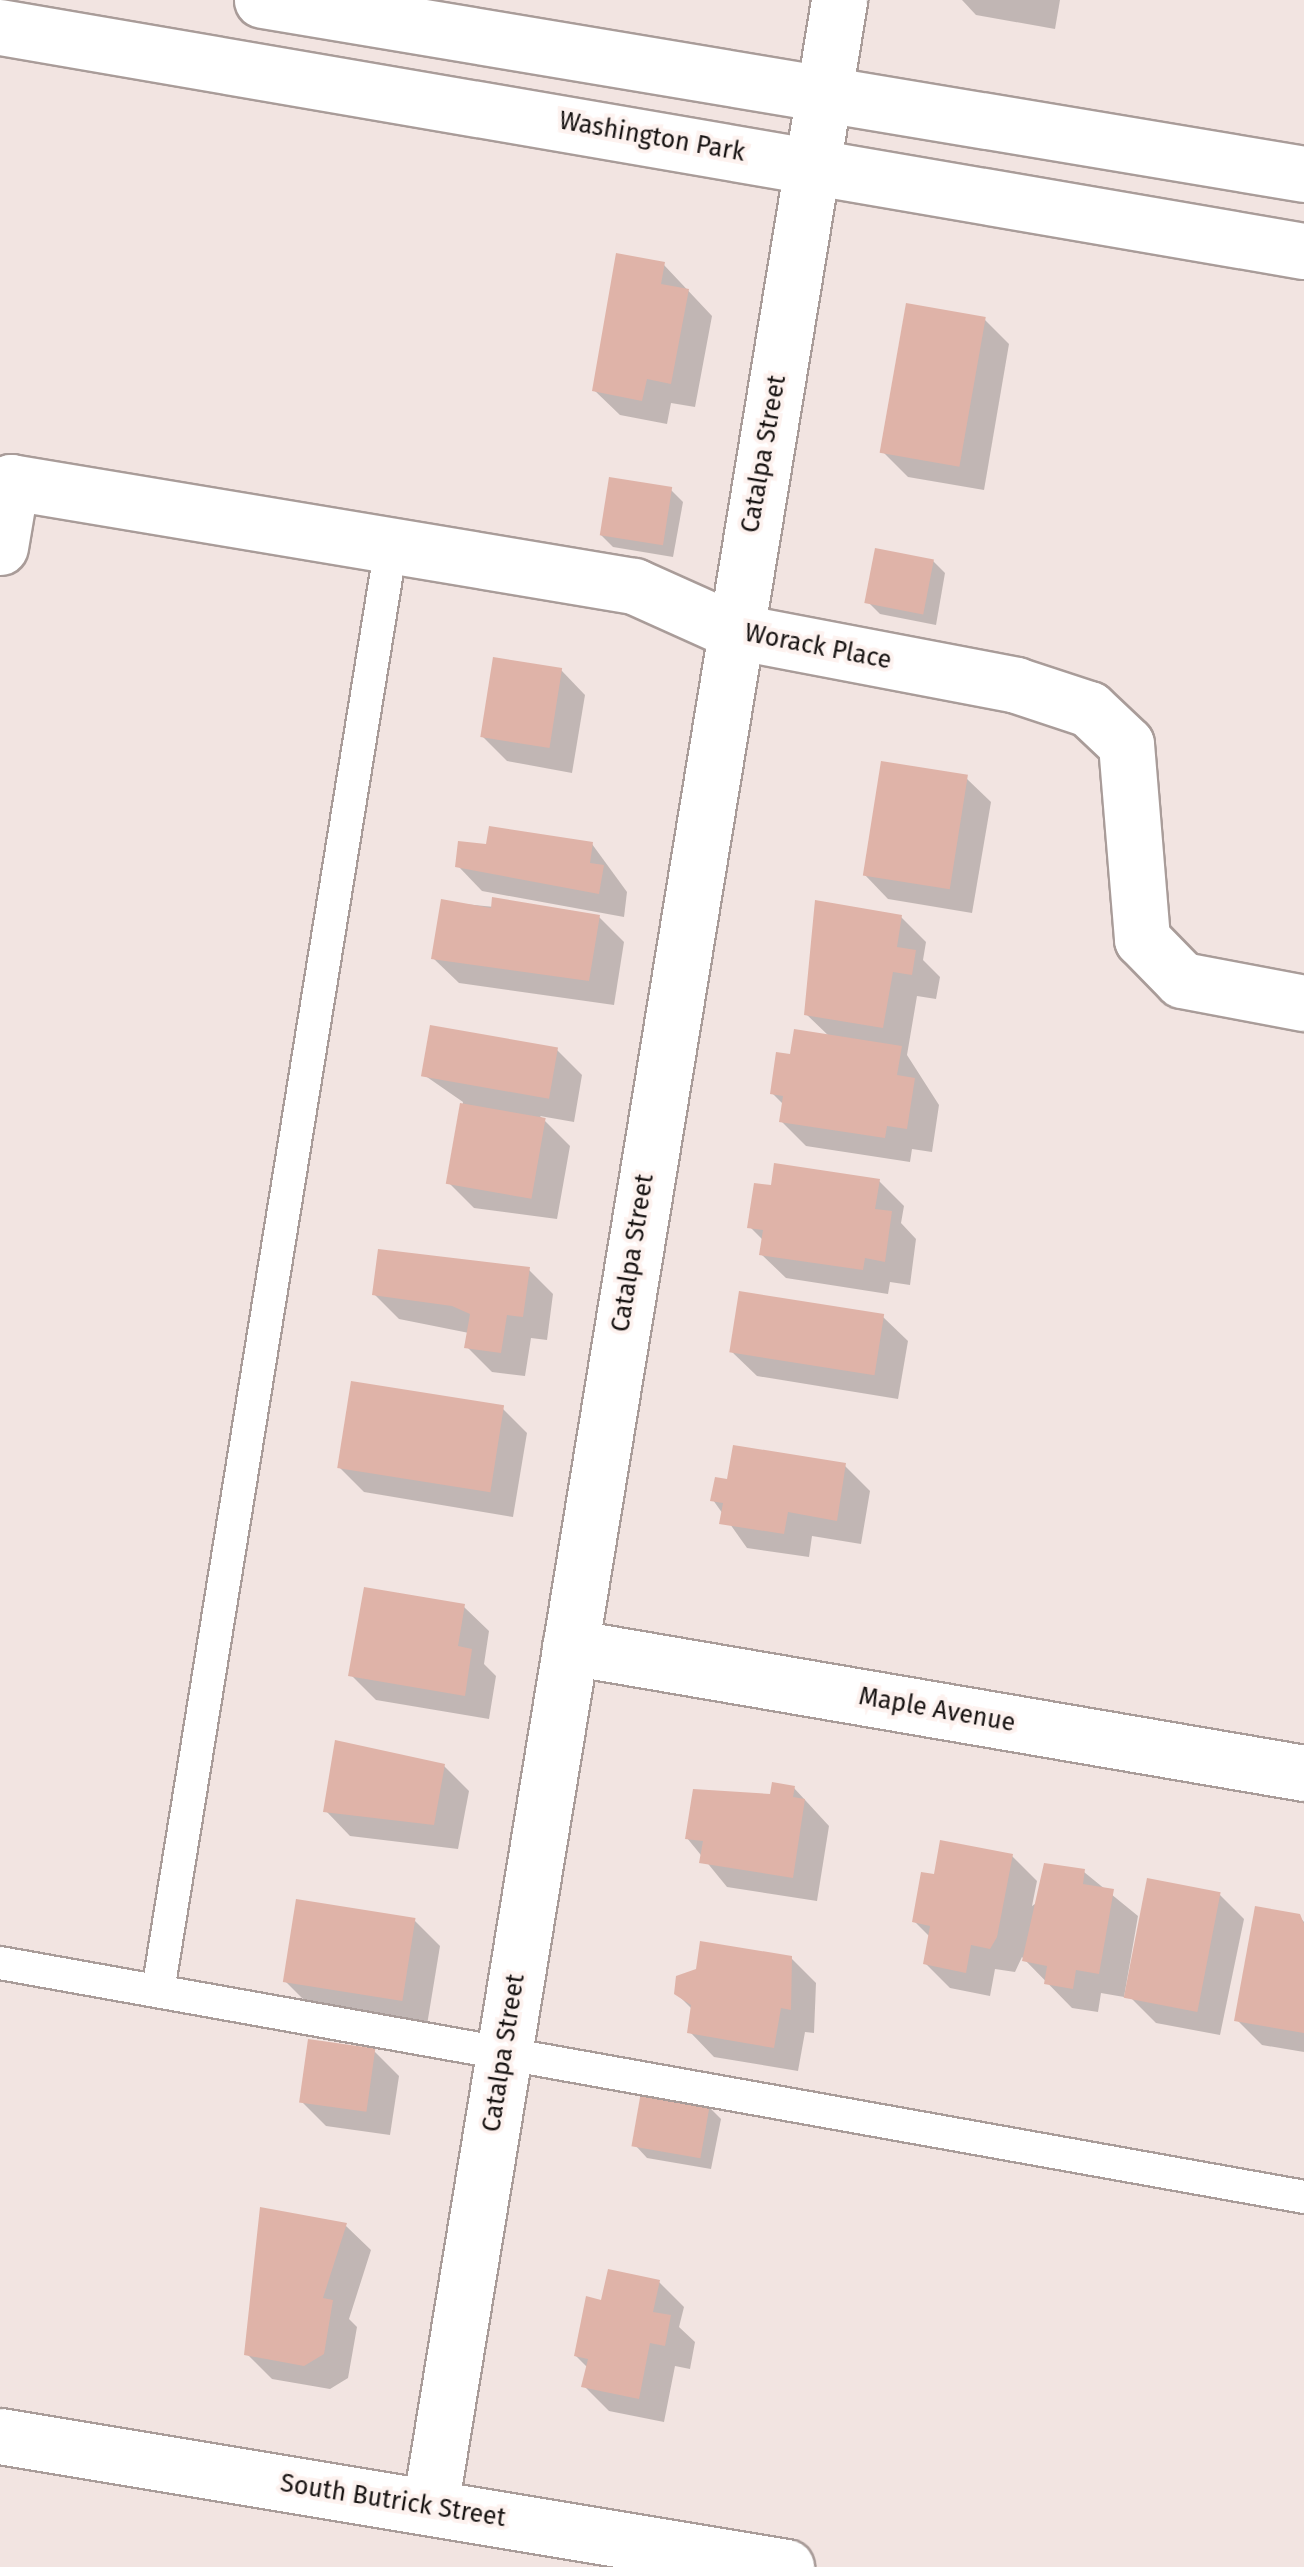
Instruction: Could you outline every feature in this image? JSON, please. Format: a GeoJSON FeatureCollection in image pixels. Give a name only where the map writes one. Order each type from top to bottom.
{"type":"FeatureCollection","features":[{"type":"Feature","properties":{"kind":"street"},"geometry":{"type":"LineString","coordinates":[[262,0],[1304,174]]}},
{"type":"Feature","properties":{"kind":"street","name":"Catalpa Street"},"geometry":{"type":"LineString","coordinates":[[430,2507],[840,0]]}},
{"type":"Feature","properties":{"kind":"street","name":"Washington Park"},"geometry":{"type":"LineString","coordinates":[[0,27],[1304,251]]}},
{"type":"Feature","properties":{"kind":"street"},"geometry":{"type":"LineString","coordinates":[[0,547],[5,481]]}},
{"type":"Feature","properties":{"kind":"street","name":"Worack Place"},"geometry":{"type":"LineString","coordinates":[[5,481],[634,586],[734,631],[1016,685],[1090,709],[1126,744],[1142,939],[1182,980],[1304,1003]]}},
{"type":"Feature","properties":{"kind":"street","name":"Maple Avenue"},"geometry":{"type":"LineString","coordinates":[[570,1647],[1304,1773]]}},
{"type":"Feature","properties":{"kind":"street","name":"South Butrick Street"},"geometry":{"type":"LineString","coordinates":[[0,2436],[766,2565]]}},
{"type":"Feature","properties":{"kind":"lane"},"geometry":{"type":"LineString","coordinates":[[158,1991],[392,546]]}},
{"type":"Feature","properties":{"kind":"lane"},"geometry":{"type":"LineString","coordinates":[[0,1962],[1304,2197]]}},
{"type":"Feature","properties":{"kind":"building"},"geometry":{"type":"Polygon","coordinates":[[[616,253],[665,262],[661,284],[689,289],[671,384],[647,379],[642,401],[592,391],[616,253]]]}},
{"type":"Feature","properties":{"kind":"building"},"geometry":{"type":"Polygon","coordinates":[[[906,303],[986,317],[959,467],[880,453],[906,303]]]}},
{"type":"Feature","properties":{"kind":"building"},"geometry":{"type":"Polygon","coordinates":[[[609,477],[672,487],[663,545],[600,535],[609,477]]]}},
{"type":"Feature","properties":{"kind":"building"},"geometry":{"type":"Polygon","coordinates":[[[875,548],[934,559],[923,614],[864,603],[875,548]]]}},
{"type":"Feature","properties":{"kind":"building"},"geometry":{"type":"Polygon","coordinates":[[[493,657],[562,668],[549,748],[480,737],[493,657]]]}},
{"type":"Feature","properties":{"kind":"building"},"geometry":{"type":"Polygon","coordinates":[[[881,761],[968,775],[950,889],[863,876],[881,761]]]}},
{"type":"Feature","properties":{"kind":"building"},"geometry":{"type":"Polygon","coordinates":[[[489,826],[593,842],[590,863],[604,865],[599,894],[455,867],[458,841],[486,844],[489,826]]]}},
{"type":"Feature","properties":{"kind":"building"},"geometry":{"type":"Polygon","coordinates":[[[492,897],[600,915],[589,981],[431,959],[441,899],[491,908],[492,897]]]}},
{"type":"Feature","properties":{"kind":"building"},"geometry":{"type":"Polygon","coordinates":[[[815,900],[902,915],[897,947],[916,950],[912,975],[893,972],[883,1028],[804,1015],[815,900]]]}},
{"type":"Feature","properties":{"kind":"building"},"geometry":{"type":"Polygon","coordinates":[[[430,1025],[558,1048],[549,1099],[421,1076],[430,1025]]]}},
{"type":"Feature","properties":{"kind":"building"},"geometry":{"type":"Polygon","coordinates":[[[794,1029],[902,1046],[897,1075],[915,1078],[907,1129],[887,1126],[885,1138],[779,1122],[783,1096],[770,1094],[776,1052],[790,1054],[794,1029]]]}},
{"type":"Feature","properties":{"kind":"building"},"geometry":{"type":"Polygon","coordinates":[[[460,1103],[546,1118],[531,1199],[446,1184],[460,1103]]]}},
{"type":"Feature","properties":{"kind":"building"},"geometry":{"type":"Polygon","coordinates":[[[774,1163],[880,1179],[875,1209],[892,1211],[885,1262],[865,1258],[863,1270],[759,1255],[763,1230],[747,1228],[754,1183],[771,1185],[774,1163]]]}},
{"type":"Feature","properties":{"kind":"building"},"geometry":{"type":"Polygon","coordinates":[[[378,1249],[530,1267],[523,1317],[507,1315],[501,1353],[464,1348],[470,1314],[452,1306],[372,1295],[378,1249]]]}},
{"type":"Feature","properties":{"kind":"building"},"geometry":{"type":"Polygon","coordinates":[[[739,1291],[884,1314],[874,1375],[729,1352],[739,1291]]]}},
{"type":"Feature","properties":{"kind":"building"},"geometry":{"type":"Polygon","coordinates":[[[351,1381],[504,1405],[490,1492],[337,1468],[351,1381]]]}},
{"type":"Feature","properties":{"kind":"building"},"geometry":{"type":"Polygon","coordinates":[[[733,1445],[846,1463],[837,1521],[788,1512],[784,1534],[719,1524],[723,1503],[710,1501],[715,1477],[727,1479],[733,1445]]]}},
{"type":"Feature","properties":{"kind":"building"},"geometry":{"type":"Polygon","coordinates":[[[364,1587],[465,1604],[458,1646],[472,1649],[465,1696],[348,1676],[364,1587]]]}},
{"type":"Feature","properties":{"kind":"building"},"geometry":{"type":"Polygon","coordinates":[[[335,1740],[445,1764],[434,1825],[323,1812],[335,1740]]]}},
{"type":"Feature","properties":{"kind":"building"},"geometry":{"type":"Polygon","coordinates":[[[772,1782],[795,1786],[793,1797],[805,1799],[793,1878],[699,1863],[703,1841],[685,1839],[693,1789],[770,1794],[772,1782]]]}},
{"type":"Feature","properties":{"kind":"building"},"geometry":{"type":"Polygon","coordinates":[[[940,1840],[1013,1854],[997,1937],[990,1949],[971,1945],[966,1973],[923,1964],[930,1926],[912,1922],[921,1872],[934,1874],[940,1840]]]}},
{"type":"Feature","properties":{"kind":"building"},"geometry":{"type":"Polygon","coordinates":[[[1044,1863],[1085,1869],[1083,1884],[1114,1889],[1099,1974],[1076,1970],[1073,1989],[1044,1984],[1047,1966],[1022,1961],[1044,1863]]]}},
{"type":"Feature","properties":{"kind":"building"},"geometry":{"type":"Polygon","coordinates":[[[1147,1878],[1221,1892],[1197,2012],[1124,1998],[1147,1878]]]}},
{"type":"Feature","properties":{"kind":"building"},"geometry":{"type":"Polygon","coordinates":[[[296,1899],[416,1918],[402,2001],[283,1982],[296,1899]]]}},
{"type":"Feature","properties":{"kind":"building"},"geometry":{"type":"Polygon","coordinates":[[[1255,1906],[1300,1914],[1304,1924],[1304,2033],[1234,2021],[1255,1906]]]}},
{"type":"Feature","properties":{"kind":"building"},"geometry":{"type":"Polygon","coordinates":[[[700,1941],[792,1956],[791,2010],[781,2008],[774,2048],[687,2033],[691,2005],[674,1994],[676,1976],[696,1969],[700,1941]]]}},
{"type":"Feature","properties":{"kind":"building"},"geometry":{"type":"Polygon","coordinates":[[[308,2039],[375,2048],[366,2112],[299,2102],[308,2039]]]}},
{"type":"Feature","properties":{"kind":"building"},"geometry":{"type":"Polygon","coordinates":[[[641,2092],[710,2104],[700,2158],[631,2146],[641,2092]]]}},
{"type":"Feature","properties":{"kind":"building"},"geometry":{"type":"Polygon","coordinates":[[[260,2207],[347,2223],[323,2298],[333,2300],[324,2354],[304,2366],[244,2355],[260,2207]]]}},
{"type":"Feature","properties":{"kind":"building"},"geometry":{"type":"Polygon","coordinates":[[[608,2269],[660,2280],[653,2312],[671,2315],[665,2346],[650,2343],[639,2399],[581,2387],[588,2359],[574,2356],[586,2296],[601,2300],[608,2269]]]}}]}
